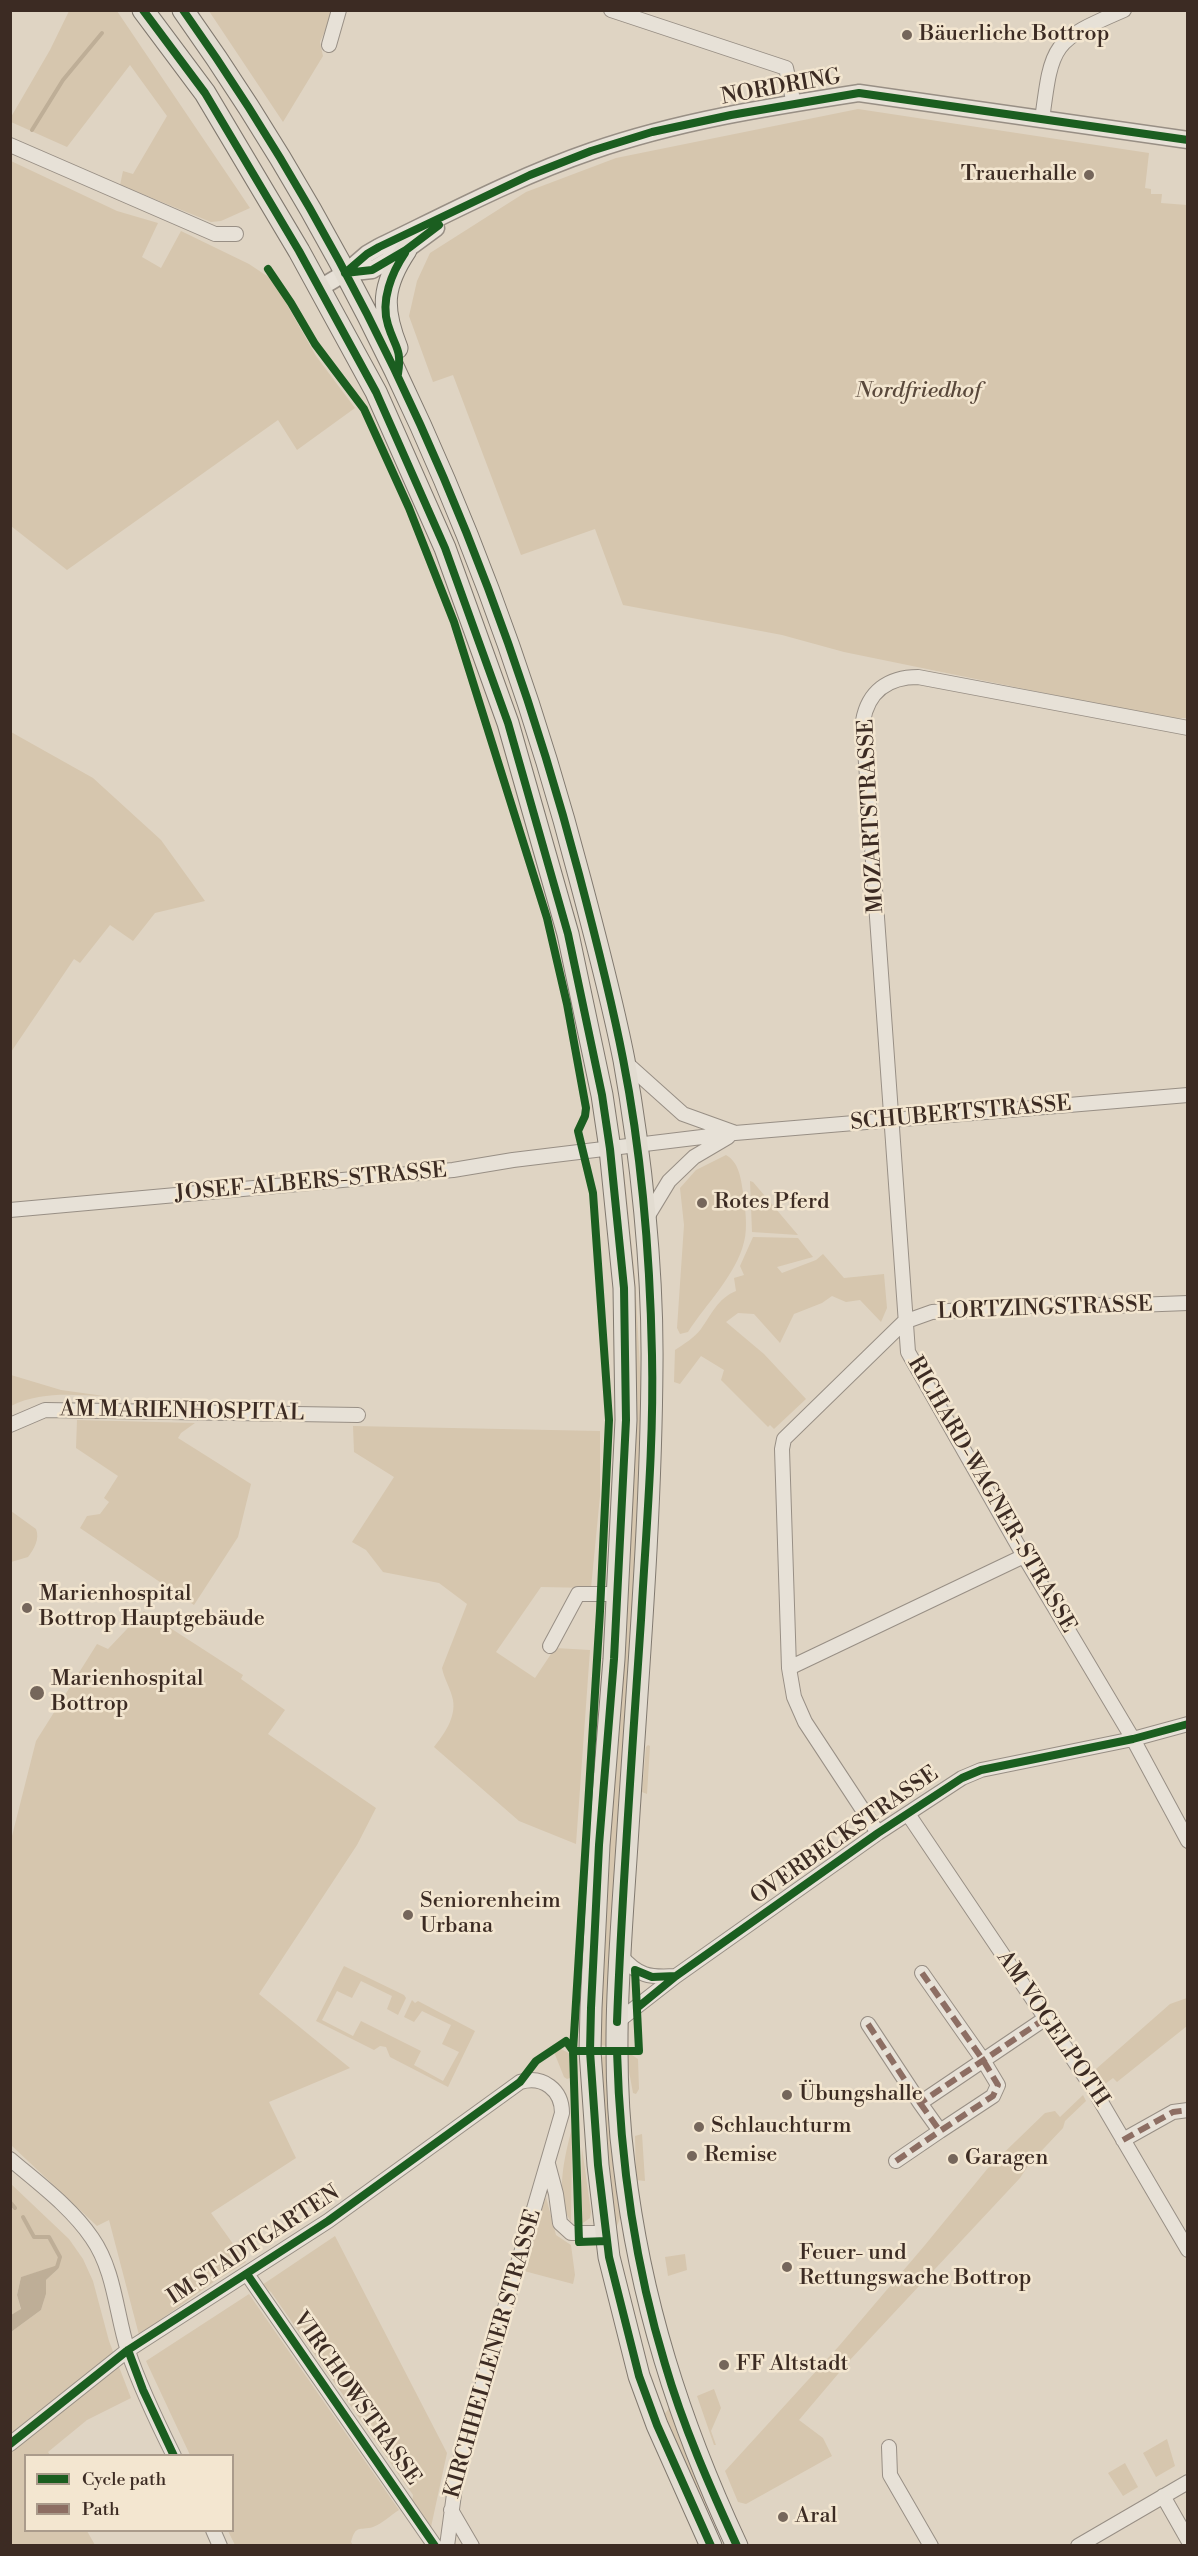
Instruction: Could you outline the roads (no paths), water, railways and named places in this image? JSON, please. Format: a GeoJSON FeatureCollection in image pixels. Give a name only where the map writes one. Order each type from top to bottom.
{"type":"FeatureCollection","features":[{"type":"Feature","properties":{"kind":"main road"},"geometry":{"type":"LineString","coordinates":[[143,10],[205,93],[320,288],[376,392],[445,548],[508,723],[568,934],[598,1072],[610,1149],[624,1288],[626,1396],[617,1594],[599,1845],[591,2008],[590,2051],[595,2131],[606,2233],[617,2294],[639,2376],[657,2425],[711,2546]]}},
{"type":"Feature","properties":{"kind":"main road"},"geometry":{"type":"LineString","coordinates":[[183,10],[301,192],[398,374],[468,536],[494,603],[531,712],[569,838],[602,961],[624,1062],[636,1147],[645,1221],[652,1360],[650,1481],[617,2022],[623,2161],[644,2288],[673,2389],[701,2465],[737,2546]]}},
{"type":"Feature","properties":{"kind":"main road"},"geometry":{"type":"LineString","coordinates":[[398,374],[401,356],[387,322],[386,304],[391,279],[406,250]]}},
{"type":"Feature","properties":{"kind":"street"},"geometry":{"type":"LineString","coordinates":[[329,45],[339,10]]}},
{"type":"Feature","properties":{"kind":"street"},"geometry":{"type":"LineString","coordinates":[[611,10],[786,68],[794,104]]}},
{"type":"Feature","properties":{"kind":"street"},"geometry":{"type":"LineString","coordinates":[[1042,120],[1050,66],[1060,47],[1081,29],[1124,10]]}},
{"type":"Feature","properties":{"kind":"street","name":"NORDRING"},"geometry":{"type":"LineString","coordinates":[[320,288],[345,273],[373,250],[530,175],[591,151],[652,132],[794,104],[859,93],[1188,140]]}},
{"type":"Feature","properties":{"kind":"street"},"geometry":{"type":"LineString","coordinates":[[10,145],[215,234],[236,234]]}},
{"type":"Feature","properties":{"kind":"street","name":"NORDRING"},"geometry":{"type":"LineString","coordinates":[[345,273],[372,270],[406,250],[464,206]]}},
{"type":"Feature","properties":{"kind":"street","name":"MOZARTSTRASSE"},"geometry":{"type":"LineString","coordinates":[[891,1120],[863,722],[865,711],[874,694],[879,688],[895,680],[918,677],[1188,728]]}},
{"type":"Feature","properties":{"kind":"street","name":"SCHUBERTSTRASSE"},"geometry":{"type":"LineString","coordinates":[[624,1062],[683,1114],[735,1133]]}},
{"type":"Feature","properties":{"kind":"street","name":"SCHUBERTSTRASSE"},"geometry":{"type":"LineString","coordinates":[[636,1147],[735,1133],[1188,1095]]}},
{"type":"Feature","properties":{"kind":"street","name":"RICHARD-WAGNER-STRASSE"},"geometry":{"type":"LineString","coordinates":[[891,1120],[908,1352],[1024,1556],[1133,1739],[1188,1841]]}},
{"type":"Feature","properties":{"kind":"street","name":"SCHUBERTSTRASSE"},"geometry":{"type":"LineString","coordinates":[[645,1221],[669,1181],[694,1157],[735,1133]]}},
{"type":"Feature","properties":{"kind":"street"},"geometry":{"type":"LineString","coordinates":[[610,1149],[636,1147]]}},
{"type":"Feature","properties":{"kind":"street","name":"JOSEF-ALBERS-STRASSE"},"geometry":{"type":"LineString","coordinates":[[10,1210],[453,1170],[513,1160],[610,1149]]}},
{"type":"Feature","properties":{"kind":"street","name":"LORTZINGSTRASSE"},"geometry":{"type":"LineString","coordinates":[[904,1322],[932,1312],[1042,1304],[1079,1303],[1110,1306],[1188,1303]]}},
{"type":"Feature","properties":{"kind":"street"},"geometry":{"type":"LineString","coordinates":[[878,1833],[805,1722],[794,1697],[789,1668],[782,1449],[784,1439],[904,1322]]}},
{"type":"Feature","properties":{"kind":"street","name":"AM MARIENHOSPITAL"},"geometry":{"type":"LineString","coordinates":[[10,1425],[45,1410],[357,1415]]}},
{"type":"Feature","properties":{"kind":"street"},"geometry":{"type":"LineString","coordinates":[[789,1668],[1024,1556]]}},
{"type":"Feature","properties":{"kind":"street"},"geometry":{"type":"LineString","coordinates":[[550,1646],[578,1594],[617,1594]]}},
{"type":"Feature","properties":{"kind":"street","name":"OVERBECKSTRASSE"},"geometry":{"type":"LineString","coordinates":[[617,2022],[676,1976],[878,1833],[962,1778],[981,1770],[1133,1739],[1188,1724]]}},
{"type":"Feature","properties":{"kind":"street","name":"AM VOGELPOTH"},"geometry":{"type":"LineString","coordinates":[[908,1814],[1046,2018],[1123,2139],[1188,2250]]}},
{"type":"Feature","properties":{"kind":"street"},"geometry":{"type":"LineString","coordinates":[[620,1955],[629,1966],[652,1977],[676,1976]]}},
{"type":"Feature","properties":{"kind":"street"},"geometry":{"type":"LineString","coordinates":[[896,2161],[996,2093],[997,2080],[922,1972]]}},
{"type":"Feature","properties":{"kind":"street"},"geometry":{"type":"LineString","coordinates":[[921,2103],[1046,2018]]}},
{"type":"Feature","properties":{"kind":"street"},"geometry":{"type":"LineString","coordinates":[[868,2024],[940,2131]]}},
{"type":"Feature","properties":{"kind":"street","name":"KIRCHHELLENER STRASSE"},"geometry":{"type":"LineString","coordinates":[[447,2546],[457,2472],[562,2113],[562,2103],[551,2085],[536,2080],[520,2082]]}},
{"type":"Feature","properties":{"kind":"street","name":"IM STADTGARTEN"},"geometry":{"type":"LineString","coordinates":[[10,2444],[128,2350],[328,2221],[520,2082]]}},
{"type":"Feature","properties":{"kind":"street"},"geometry":{"type":"LineString","coordinates":[[1123,2139],[1173,2112],[1188,2110]]}},
{"type":"Feature","properties":{"kind":"street"},"geometry":{"type":"LineString","coordinates":[[10,2158],[79,2221],[94,2240],[108,2271],[128,2350],[143,2390],[173,2454]]}},
{"type":"Feature","properties":{"kind":"street","name":"KIRCHHELLENER STRASSE"},"geometry":{"type":"LineString","coordinates":[[548,2164],[556,2194],[560,2223],[571,2233],[606,2233]]}},
{"type":"Feature","properties":{"kind":"street","name":"VIRCHOWSTRASSE"},"geometry":{"type":"LineString","coordinates":[[247,2274],[435,2546]]}},
{"type":"Feature","properties":{"kind":"street"},"geometry":{"type":"LineString","coordinates":[[889,2447],[890,2475],[931,2546]]}},
{"type":"Feature","properties":{"kind":"street"},"geometry":{"type":"LineString","coordinates":[[1078,2546],[1188,2482]]}},
{"type":"Feature","properties":{"kind":"street"},"geometry":{"type":"LineString","coordinates":[[1163,2496],[1188,2540]]}},
{"type":"Feature","properties":{"kind":"street"},"geometry":{"type":"LineString","coordinates":[[451,2510],[472,2546]]}},
{"type":"Feature","properties":{"kind":"street"},"geometry":{"type":"LineString","coordinates":[[214,2532],[220,2546]]}},
{"type":"Feature","properties":{"kind":"waterway"},"geometry":{"type":"LineString","coordinates":[[32,130],[63,80],[102,33]]}},
{"type":"Feature","properties":{"kind":"waterway"},"geometry":{"type":"LineString","coordinates":[[10,2202],[15,2208]]}},
{"type":"Feature","properties":{"kind":"waterway"},"geometry":{"type":"LineString","coordinates":[[23,2217],[34,2237],[49,2237],[60,2257],[57,2267]]}},
{"type":"Feature","properties":{"kind":"place","name":"Bäuerliche Bottrop"},"geometry":{"type":"Point","coordinates":[907,35]}},
{"type":"Feature","properties":{"kind":"place","name":"Trauerhalle"},"geometry":{"type":"Point","coordinates":[1089,175]}},
{"type":"Feature","properties":{"kind":"place","name":"Rotes Pferd"},"geometry":{"type":"Point","coordinates":[702,1203]}},
{"type":"Feature","properties":{"kind":"place","name":"Marienhospital Bottrop Hauptgebäude"},"geometry":{"type":"Point","coordinates":[27,1608]}},
{"type":"Feature","properties":{"kind":"place","name":"Marienhospital Bottrop"},"geometry":{"type":"Point","coordinates":[37,1693]}},
{"type":"Feature","properties":{"kind":"place","name":"Seniorenheim Urbana"},"geometry":{"type":"Point","coordinates":[408,1915]}},
{"type":"Feature","properties":{"kind":"place","name":"Übungshalle"},"geometry":{"type":"Point","coordinates":[787,2095]}},
{"type":"Feature","properties":{"kind":"place","name":"Schlauchturm"},"geometry":{"type":"Point","coordinates":[699,2127]}},
{"type":"Feature","properties":{"kind":"place","name":"Remise"},"geometry":{"type":"Point","coordinates":[692,2156]}},
{"type":"Feature","properties":{"kind":"place","name":"Garagen"},"geometry":{"type":"Point","coordinates":[953,2159]}},
{"type":"Feature","properties":{"kind":"place","name":"Feuer- und Rettungswache Bottrop"},"geometry":{"type":"Point","coordinates":[787,2267]}},
{"type":"Feature","properties":{"kind":"place","name":"FF Altstadt"},"geometry":{"type":"Point","coordinates":[724,2365]}},
{"type":"Feature","properties":{"kind":"place","name":"Aral"},"geometry":{"type":"Point","coordinates":[783,2517]}},
{"type":"Feature","properties":{"kind":"park label","name":"Nordfriedhof"},"geometry":{"type":"Point","coordinates":[918,392]}}]}
